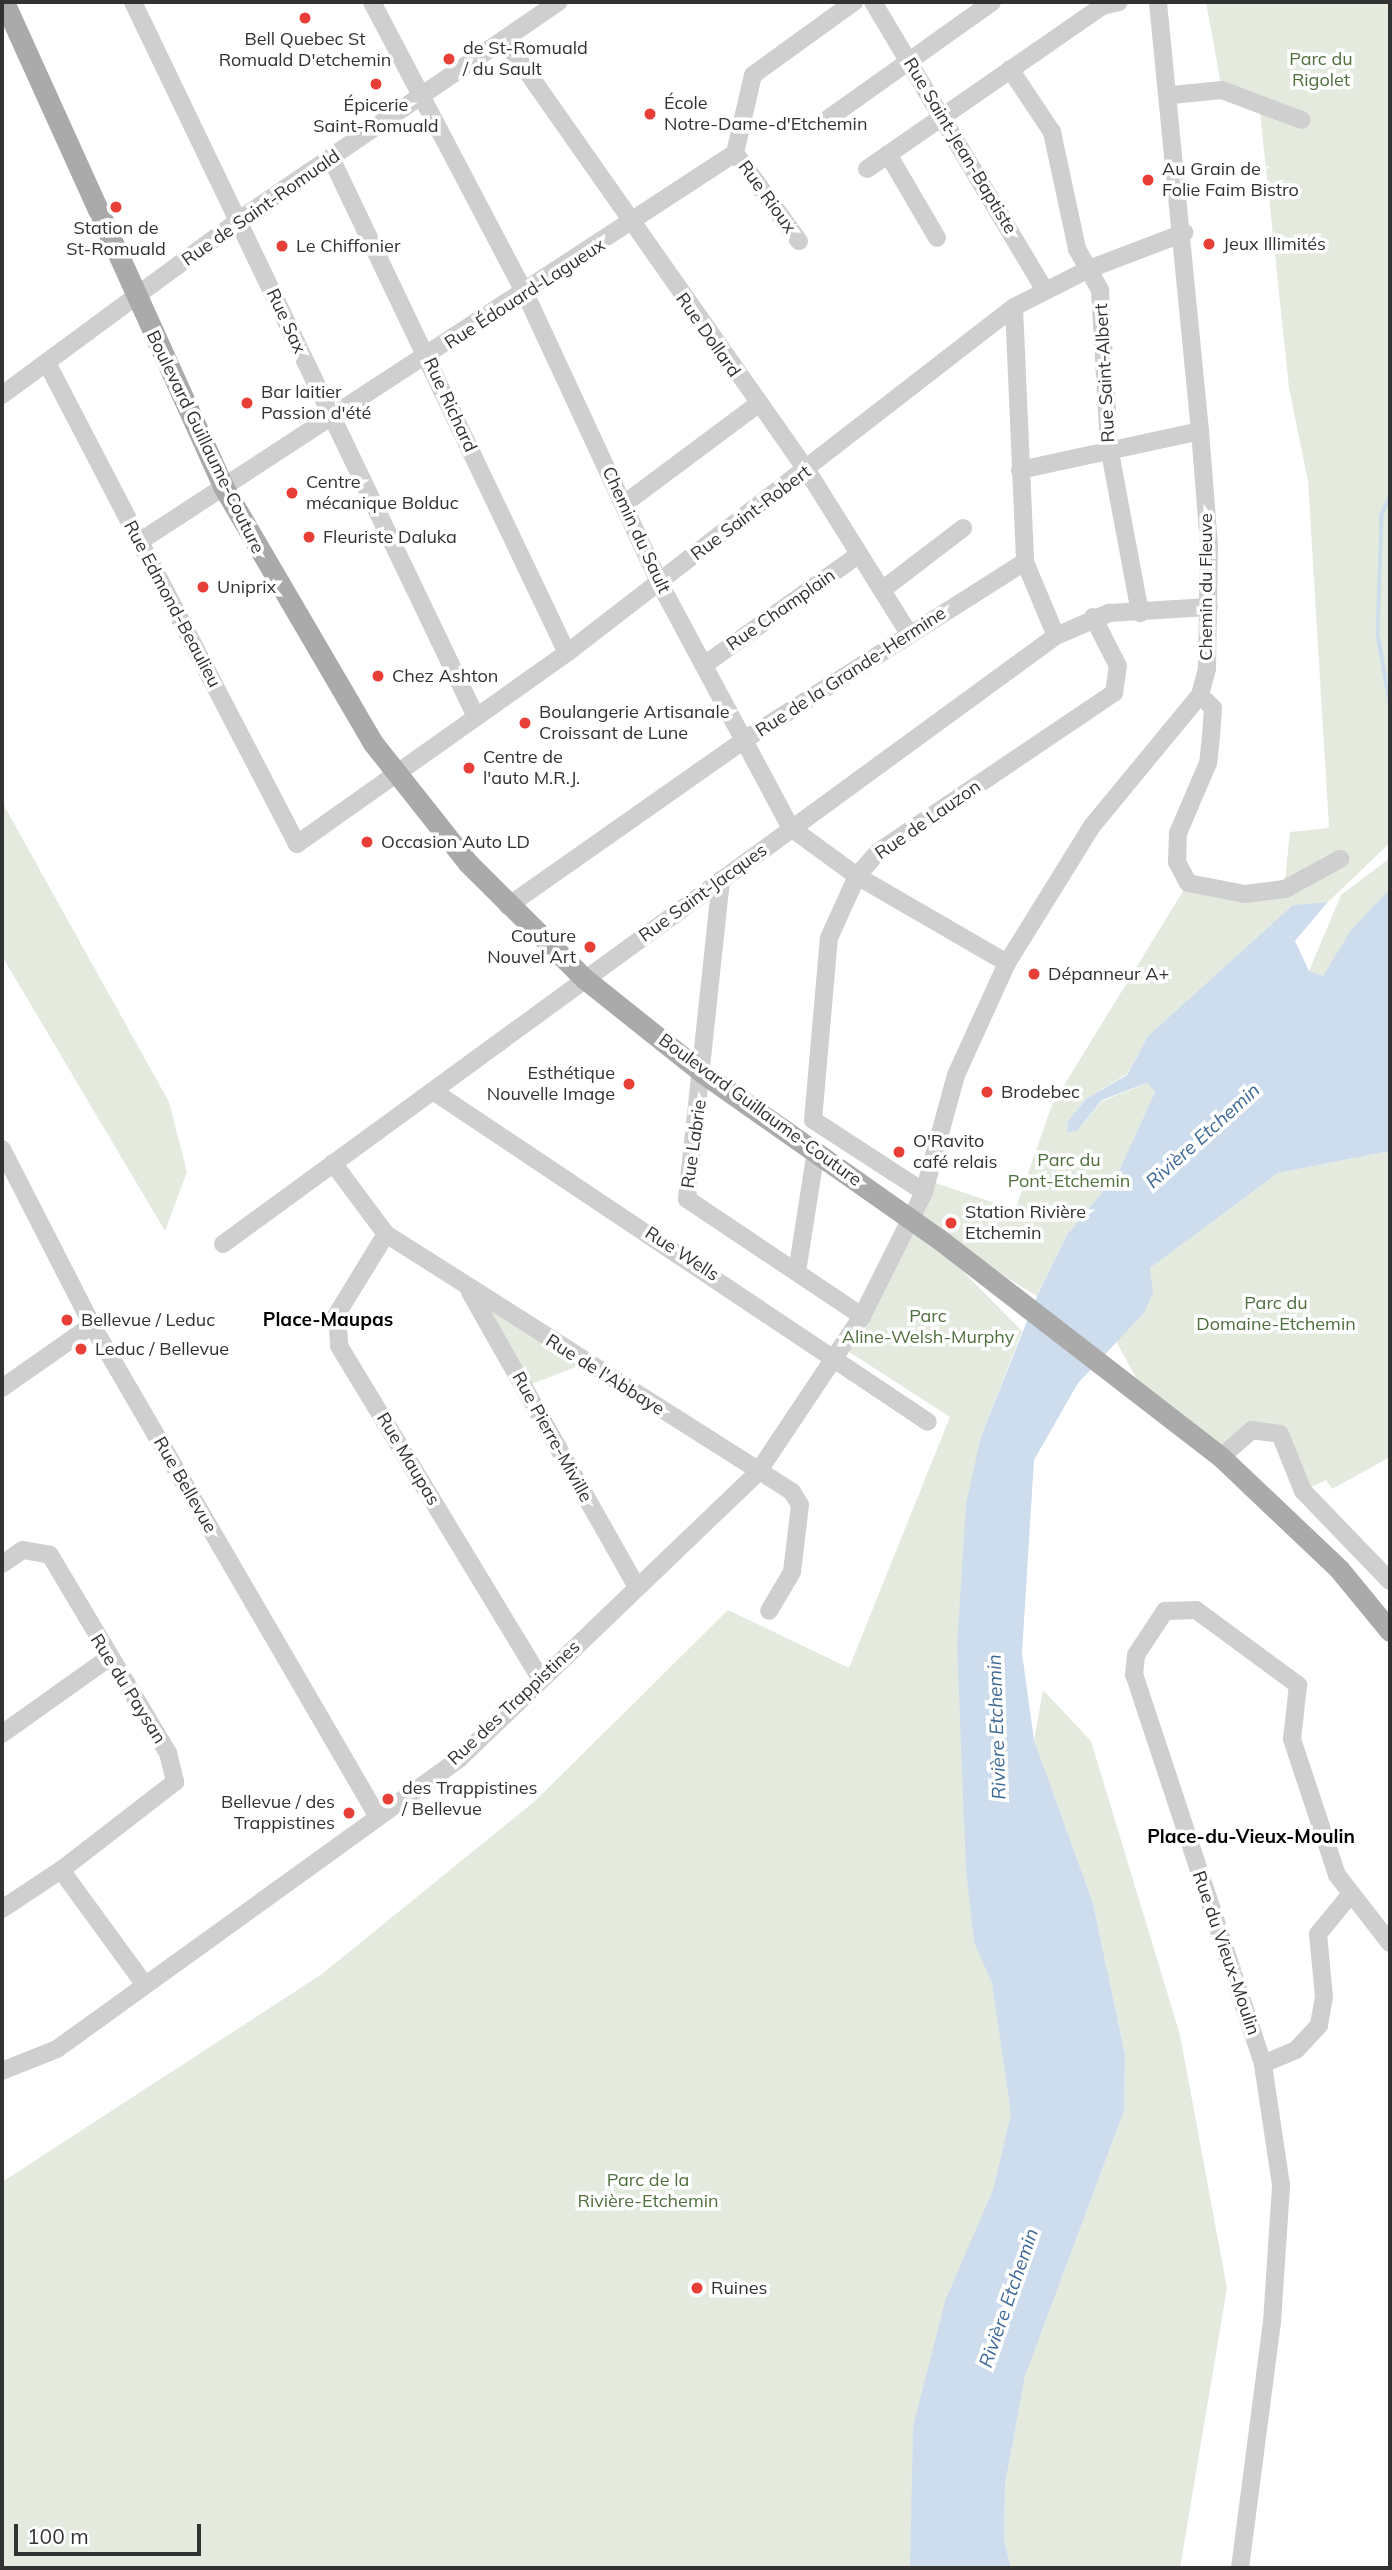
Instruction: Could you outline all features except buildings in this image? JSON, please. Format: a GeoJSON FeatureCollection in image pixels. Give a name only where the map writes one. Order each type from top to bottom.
{"type":"FeatureCollection","features":[{"type":"Feature","properties":{"kind":"main road","name":"Boulevard Guillaume-Couture"},"geometry":{"type":"LineString","coordinates":[[4,2],[136,299],[224,488],[293,614],[397,774],[508,906],[585,979],[704,1074],[908,1216],[1221,1457],[1330,1560],[1390,1631]]}},
{"type":"Feature","properties":{"kind":"street","name":"Rue Sax"},"geometry":{"type":"LineString","coordinates":[[133,2],[475,715]]}},
{"type":"Feature","properties":{"kind":"street","name":"Chemin du Sault"},"geometry":{"type":"LineString","coordinates":[[372,2],[424,93],[525,293],[659,582],[791,828],[857,876],[1007,963]]}},
{"type":"Feature","properties":{"kind":"street","name":"Rue de Saint-Romuald"},"geometry":{"type":"LineString","coordinates":[[2,395],[136,299],[239,220],[559,2]]}},
{"type":"Feature","properties":{"kind":"street"},"geometry":{"type":"LineString","coordinates":[[735,153],[753,75],[854,2]]}},
{"type":"Feature","properties":{"kind":"street","name":"Rue Saint-Jean-Baptiste"},"geometry":{"type":"LineString","coordinates":[[873,2],[945,112],[1045,291]]}},
{"type":"Feature","properties":{"kind":"street"},"geometry":{"type":"LineString","coordinates":[[829,118],[992,2]]}},
{"type":"Feature","properties":{"kind":"street"},"geometry":{"type":"LineString","coordinates":[[867,169],[945,112],[1102,6],[1119,2]]}},
{"type":"Feature","properties":{"kind":"street","name":"Chemin du Fleuve"},"geometry":{"type":"LineString","coordinates":[[1158,2],[1172,94],[1200,431],[1209,607],[1200,695]]}},
{"type":"Feature","properties":{"kind":"street","name":"Rue Dollard"},"geometry":{"type":"LineString","coordinates":[[504,39],[757,405],[808,472],[908,632]]}},
{"type":"Feature","properties":{"kind":"street","name":"Rue Saint-Albert"},"geometry":{"type":"LineString","coordinates":[[1010,69],[1052,132],[1077,249],[1100,290],[1109,447],[1140,613]]}},
{"type":"Feature","properties":{"kind":"street"},"geometry":{"type":"LineString","coordinates":[[1172,94],[1222,90],[1302,120]]}},
{"type":"Feature","properties":{"kind":"street","name":"Rue Édouard-Lagueux"},"geometry":{"type":"LineString","coordinates":[[139,542],[428,358],[631,225],[735,153]]}},
{"type":"Feature","properties":{"kind":"street","name":"Rue Rioux"},"geometry":{"type":"LineString","coordinates":[[735,153],[799,241]]}},
{"type":"Feature","properties":{"kind":"street"},"geometry":{"type":"LineString","coordinates":[[888,154],[937,238]]}},
{"type":"Feature","properties":{"kind":"street","name":"Rue Richard"},"geometry":{"type":"LineString","coordinates":[[331,158],[568,653]]}},
{"type":"Feature","properties":{"kind":"street","name":"Rue Saint-Robert"},"geometry":{"type":"LineString","coordinates":[[297,844],[475,715],[568,653],[808,472],[889,401],[1014,307],[1089,269],[1184,233]]}},
{"type":"Feature","properties":{"kind":"street"},"geometry":{"type":"LineString","coordinates":[[1014,307],[1024,562],[1056,636]]}},
{"type":"Feature","properties":{"kind":"street","name":"Rue Edmond-Beaulieu"},"geometry":{"type":"LineString","coordinates":[[47,363],[297,844]]}},
{"type":"Feature","properties":{"kind":"street"},"geometry":{"type":"LineString","coordinates":[[624,504],[757,405]]}},
{"type":"Feature","properties":{"kind":"street"},"geometry":{"type":"LineString","coordinates":[[1020,470],[1109,447],[1200,431]]}},
{"type":"Feature","properties":{"kind":"street"},"geometry":{"type":"LineString","coordinates":[[882,590],[963,528]]}},
{"type":"Feature","properties":{"kind":"street","name":"Rue Champlain"},"geometry":{"type":"LineString","coordinates":[[704,665],[858,555]]}},
{"type":"Feature","properties":{"kind":"street","name":"Rue de la Grande-Hermine"},"geometry":{"type":"LineString","coordinates":[[508,906],[744,740],[908,632],[1024,562]]}},
{"type":"Feature","properties":{"kind":"street","name":"Rue Saint-Jacques"},"geometry":{"type":"LineString","coordinates":[[223,1244],[1056,636],[1093,617],[1209,607]]}},
{"type":"Feature","properties":{"kind":"street","name":"Rue de Lauzon"},"geometry":{"type":"LineString","coordinates":[[923,1192],[813,1120],[830,938],[857,876],[878,852],[1114,693],[1118,666],[1093,617]]}},
{"type":"Feature","properties":{"kind":"street"},"geometry":{"type":"LineString","coordinates":[[908,1216],[923,1192],[956,1075],[1007,963],[1092,826],[1200,695],[1213,708],[1208,763],[1178,833],[1177,862],[1188,883],[1245,894],[1285,889],[1340,859]]}},
{"type":"Feature","properties":{"kind":"street","name":"Rue Labrie"},"geometry":{"type":"LineString","coordinates":[[721,880],[704,1074],[687,1199],[862,1316]]}},
{"type":"Feature","properties":{"kind":"street","name":"Rue Wells"},"geometry":{"type":"LineString","coordinates":[[433,1091],[837,1356],[928,1422]]}},
{"type":"Feature","properties":{"kind":"street","name":"Rue Bellevue"},"geometry":{"type":"LineString","coordinates":[[2,1149],[92,1325],[377,1817]]}},
{"type":"Feature","properties":{"kind":"street"},"geometry":{"type":"LineString","coordinates":[[797,1272],[816,1150]]}},
{"type":"Feature","properties":{"kind":"street","name":"Rue de l'Abbaye"},"geometry":{"type":"LineString","coordinates":[[333,1163],[386,1234],[792,1492],[800,1505],[792,1572],[769,1611]]}},
{"type":"Feature","properties":{"kind":"street","name":"Rue des Trappistines"},"geometry":{"type":"LineString","coordinates":[[2,2071],[57,2049],[460,1758],[636,1586],[758,1472],[862,1316],[908,1216]]}},
{"type":"Feature","properties":{"kind":"street","name":"Rue Maupas"},"geometry":{"type":"LineString","coordinates":[[386,1234],[337,1314],[339,1346],[541,1679]]}},
{"type":"Feature","properties":{"kind":"street","name":"Rue Pierre-Miville"},"geometry":{"type":"LineString","coordinates":[[469,1289],[636,1586]]}},
{"type":"Feature","properties":{"kind":"street"},"geometry":{"type":"LineString","coordinates":[[2,1388],[92,1325]]}},
{"type":"Feature","properties":{"kind":"street"},"geometry":{"type":"LineString","coordinates":[[1221,1457],[1252,1430],[1280,1434],[1303,1490],[1390,1581]]}},
{"type":"Feature","properties":{"kind":"street","name":"Rue du Paysan"},"geometry":{"type":"LineString","coordinates":[[2,1564],[23,1550],[50,1555],[107,1659],[168,1752],[176,1782],[61,1870],[2,1909]]}},
{"type":"Feature","properties":{"kind":"street","name":"Rue du Vieux-Moulin"},"geometry":{"type":"LineString","coordinates":[[1240,2568],[1282,2205],[1264,2064],[1136,1689],[1136,1655],[1165,1611],[1196,1610],[1298,1685],[1296,1752],[1337,1875],[1390,1943]]}},
{"type":"Feature","properties":{"kind":"street"},"geometry":{"type":"LineString","coordinates":[[2,1734],[107,1659]]}},
{"type":"Feature","properties":{"kind":"street"},"geometry":{"type":"LineString","coordinates":[[61,1870],[144,1984]]}},
{"type":"Feature","properties":{"kind":"street"},"geometry":{"type":"LineString","coordinates":[[1264,2064],[1296,2050],[1319,2025],[1324,1997],[1318,1934],[1350,1895]]}},
{"type":"Feature","properties":{"kind":"street"},"geometry":{"type":"LineString","coordinates":[[1372,1918],[1390,1923]]}},
{"type":"Feature","properties":{"kind":"green space","name":"Parc de la Rivière-Etchemin"},"geometry":{"type":"Polygon","coordinates":[[[1206,2],[1390,2],[1390,843],[1328,902],[1293,906],[1148,1036],[1127,1074],[1086,1099],[1068,1121],[1067,1133],[1077,1131],[1102,1101],[1148,1083],[1155,1092],[1118,1173],[1067,1235],[1037,1296],[911,1219],[1022,1331],[981,1436],[993,1598],[1056,2028],[960,2568],[2,2568],[2,2182],[322,1974],[535,1801],[728,1610],[849,1668],[950,1417],[843,1348],[927,1180],[1015,1210],[1052,1105],[1188,883],[1284,889],[1290,832],[1329,828],[1308,481],[1289,388],[1259,103],[1222,90],[1206,2]]]}},
{"type":"Feature","properties":{"kind":"green space"},"geometry":{"type":"Polygon","coordinates":[[[2,802],[169,1102],[187,1172],[165,1231],[2,956],[2,802]]]}},
{"type":"Feature","properties":{"kind":"green space"},"geometry":{"type":"Polygon","coordinates":[[[1390,858],[1390,889],[1323,976],[1309,971],[1341,895],[1390,858]]]}},
{"type":"Feature","properties":{"kind":"green space","name":"Parc du Domaine-Etchemin"},"geometry":{"type":"Polygon","coordinates":[[[1390,1151],[1390,1457],[1332,1489],[1326,1480],[1303,1491],[1267,1428],[1228,1462],[1149,1401],[1117,1343],[1150,1268],[1278,1173],[1390,1151]]]}},
{"type":"Feature","properties":{"kind":"green space"},"geometry":{"type":"Polygon","coordinates":[[[469,1289],[586,1363],[524,1387],[469,1289]]]}},
{"type":"Feature","properties":{"kind":"green space"},"geometry":{"type":"Polygon","coordinates":[[[1043,1690],[1091,1741],[1180,2035],[1227,2288],[1180,2568],[1011,2568],[1004,2540],[1005,2485],[1025,2375],[1124,2111],[1125,2054],[1093,1903],[1034,1741],[1043,1690]]]}},
{"type":"Feature","properties":{"kind":"water","name":"Rivière Etchemin"},"geometry":{"type":"Polygon","coordinates":[[[1390,889],[1390,1151],[1278,1173],[1150,1268],[1153,1293],[1144,1313],[1078,1383],[1034,1460],[1022,1653],[1034,1740],[1093,1903],[1125,2054],[1124,2111],[1025,2376],[1005,2485],[1004,2540],[1011,2568],[910,2568],[913,2427],[945,2301],[993,2190],[1011,2114],[992,1983],[974,1942],[966,1870],[957,1646],[966,1504],[981,1436],[1037,1296],[1067,1235],[1118,1173],[1155,1092],[1147,1083],[1102,1100],[1077,1131],[1067,1133],[1068,1121],[1086,1099],[1127,1075],[1148,1036],[1293,905],[1328,902],[1295,941],[1309,971],[1323,976],[1351,930],[1390,889]]]}},
{"type":"Feature","properties":{"kind":"waterway"},"geometry":{"type":"LineString","coordinates":[[1390,497],[1382,515],[1378,634],[1390,703]]}},
{"type":"Feature","properties":{"kind":"place","name":"Bell Quebec St Romuald D'etchemin"},"geometry":{"type":"Point","coordinates":[305,18]}},
{"type":"Feature","properties":{"kind":"place","name":"de St-Romuald / du Sault"},"geometry":{"type":"Point","coordinates":[449,59]}},
{"type":"Feature","properties":{"kind":"place","name":"Épicerie Saint-Romuald"},"geometry":{"type":"Point","coordinates":[376,84]}},
{"type":"Feature","properties":{"kind":"place","name":"École Notre-Dame-d'Etchemin"},"geometry":{"type":"Point","coordinates":[650,114]}},
{"type":"Feature","properties":{"kind":"place","name":"Au Grain de Folie Faim Bistro"},"geometry":{"type":"Point","coordinates":[1148,180]}},
{"type":"Feature","properties":{"kind":"place","name":"Station de St-Romuald"},"geometry":{"type":"Point","coordinates":[116,207]}},
{"type":"Feature","properties":{"kind":"place","name":"Jeux Illimités"},"geometry":{"type":"Point","coordinates":[1209,244]}},
{"type":"Feature","properties":{"kind":"place","name":"Le Chiffonier"},"geometry":{"type":"Point","coordinates":[282,246]}},
{"type":"Feature","properties":{"kind":"place","name":"Bar laitier Passion d'été"},"geometry":{"type":"Point","coordinates":[247,403]}},
{"type":"Feature","properties":{"kind":"place","name":"Centre mécanique Bolduc"},"geometry":{"type":"Point","coordinates":[292,493]}},
{"type":"Feature","properties":{"kind":"place","name":"Fleuriste Daluka"},"geometry":{"type":"Point","coordinates":[309,537]}},
{"type":"Feature","properties":{"kind":"place","name":"Uniprix"},"geometry":{"type":"Point","coordinates":[203,587]}},
{"type":"Feature","properties":{"kind":"place","name":"Chez Ashton"},"geometry":{"type":"Point","coordinates":[378,676]}},
{"type":"Feature","properties":{"kind":"place","name":"Boulangerie Artisanale Croissant de Lune"},"geometry":{"type":"Point","coordinates":[525,723]}},
{"type":"Feature","properties":{"kind":"place","name":"Centre de l'auto M.R.J."},"geometry":{"type":"Point","coordinates":[469,768]}},
{"type":"Feature","properties":{"kind":"place","name":"Occasion Auto LD"},"geometry":{"type":"Point","coordinates":[367,842]}},
{"type":"Feature","properties":{"kind":"place","name":"Couture Nouvel Art"},"geometry":{"type":"Point","coordinates":[590,947]}},
{"type":"Feature","properties":{"kind":"place","name":"Dépanneur A+"},"geometry":{"type":"Point","coordinates":[1034,974]}},
{"type":"Feature","properties":{"kind":"place","name":"Esthétique Nouvelle Image"},"geometry":{"type":"Point","coordinates":[629,1084]}},
{"type":"Feature","properties":{"kind":"place","name":"Brodebec"},"geometry":{"type":"Point","coordinates":[987,1092]}},
{"type":"Feature","properties":{"kind":"place","name":"O'Ravito café relais"},"geometry":{"type":"Point","coordinates":[899,1152]}},
{"type":"Feature","properties":{"kind":"place","name":"Station Rivière Etchemin"},"geometry":{"type":"Point","coordinates":[951,1223]}},
{"type":"Feature","properties":{"kind":"place","name":"Bellevue / Leduc"},"geometry":{"type":"Point","coordinates":[67,1320]}},
{"type":"Feature","properties":{"kind":"place","name":"Leduc / Bellevue"},"geometry":{"type":"Point","coordinates":[81,1349]}},
{"type":"Feature","properties":{"kind":"place","name":"des Trappistines / Bellevue"},"geometry":{"type":"Point","coordinates":[388,1799]}},
{"type":"Feature","properties":{"kind":"place","name":"Bellevue / des Trappistines"},"geometry":{"type":"Point","coordinates":[349,1813]}},
{"type":"Feature","properties":{"kind":"place","name":"Ruines"},"geometry":{"type":"Point","coordinates":[697,2288]}},
{"type":"Feature","properties":{"kind":"district","name":"Place-Maupas"},"geometry":{"type":"Point","coordinates":[328,1320]}},
{"type":"Feature","properties":{"kind":"district","name":"Place-du-Vieux-Moulin"},"geometry":{"type":"Point","coordinates":[1251,1837]}},
{"type":"Feature","properties":{"kind":"park label","name":"Parc du Rigolet"},"geometry":{"type":"Point","coordinates":[1321,70]}},
{"type":"Feature","properties":{"kind":"park label","name":"Parc du Pont-Etchemin"},"geometry":{"type":"Point","coordinates":[1069,1171]}},
{"type":"Feature","properties":{"kind":"park label","name":"Parc Aline-Welsh-Murphy"},"geometry":{"type":"Point","coordinates":[928,1327]}}]}
